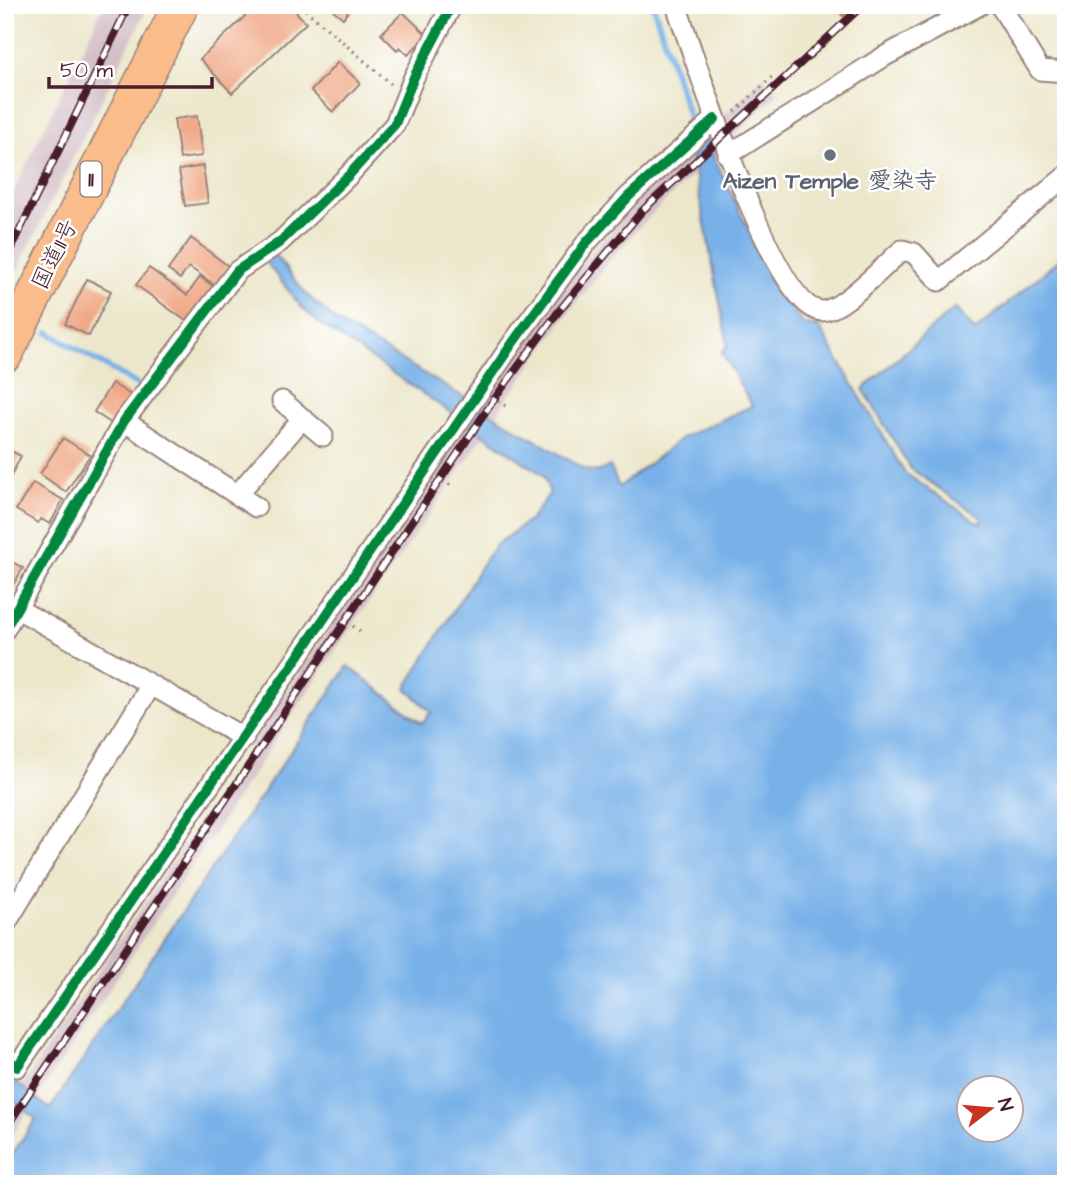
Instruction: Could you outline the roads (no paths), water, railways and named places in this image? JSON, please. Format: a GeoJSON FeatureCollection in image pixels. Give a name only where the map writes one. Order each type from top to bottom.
{"type":"FeatureCollection","features":[{"type":"Feature","properties":{"kind":"highway","name":"国道11号"},"geometry":{"type":"LineString","coordinates":[[5,354],[181,5]]}},
{"type":"Feature","properties":{"kind":"street"},"geometry":{"type":"LineString","coordinates":[[5,629],[124,421],[237,271],[280,242],[349,175],[395,124],[452,5]]}},
{"type":"Feature","properties":{"kind":"street"},"geometry":{"type":"LineString","coordinates":[[676,5],[727,155],[785,274],[808,305],[821,311],[837,307],[902,250],[914,253],[939,281],[1066,176]]}},
{"type":"Feature","properties":{"kind":"street"},"geometry":{"type":"LineString","coordinates":[[727,155],[886,56],[980,5]]}},
{"type":"Feature","properties":{"kind":"street"},"geometry":{"type":"LineString","coordinates":[[1000,5],[1040,70],[1066,72]]}},
{"type":"Feature","properties":{"kind":"street"},"geometry":{"type":"LineString","coordinates":[[5,1057],[17,1067],[461,420],[586,243],[629,196],[716,124]]}},
{"type":"Feature","properties":{"kind":"street"},"geometry":{"type":"LineString","coordinates":[[282,401],[323,436]]}},
{"type":"Feature","properties":{"kind":"street"},"geometry":{"type":"LineString","coordinates":[[237,495],[302,419]]}},
{"type":"Feature","properties":{"kind":"street"},"geometry":{"type":"LineString","coordinates":[[124,421],[256,507]]}},
{"type":"Feature","properties":{"kind":"street"},"geometry":{"type":"LineString","coordinates":[[16,608],[244,738]]}},
{"type":"Feature","properties":{"kind":"street"},"geometry":{"type":"LineString","coordinates":[[5,925],[151,685]]}},
{"type":"Feature","properties":{"kind":"water"},"geometry":{"type":"Polygon","coordinates":[[[704,136],[771,278],[803,324],[819,327],[905,473],[980,524],[983,519],[910,468],[863,389],[955,308],[975,331],[1066,254],[1066,1184],[5,1184],[5,1165],[36,1119],[5,1094],[5,1074],[50,1109],[348,666],[422,723],[431,712],[406,688],[484,561],[496,545],[531,519],[550,493],[543,475],[320,324],[303,309],[265,261],[274,254],[306,294],[336,321],[584,469],[597,472],[610,466],[619,487],[683,437],[752,406],[722,352],[728,345],[690,147],[704,136]]]}},
{"type":"Feature","properties":{"kind":"waterway"},"geometry":{"type":"LineString","coordinates":[[653,5],[694,133]]}},
{"type":"Feature","properties":{"kind":"waterway"},"geometry":{"type":"LineString","coordinates":[[49,333],[140,386]]}},
{"type":"Feature","properties":{"kind":"railway"},"geometry":{"type":"LineString","coordinates":[[5,261],[129,5]]}},
{"type":"Feature","properties":{"kind":"railway"},"geometry":{"type":"LineString","coordinates":[[5,1129],[495,398],[558,312],[642,211],[863,5]]}},
{"type":"Feature","properties":{"kind":"place","name":"Aizen Temple 愛染寺"},"geometry":{"type":"Point","coordinates":[830,155]}}]}
